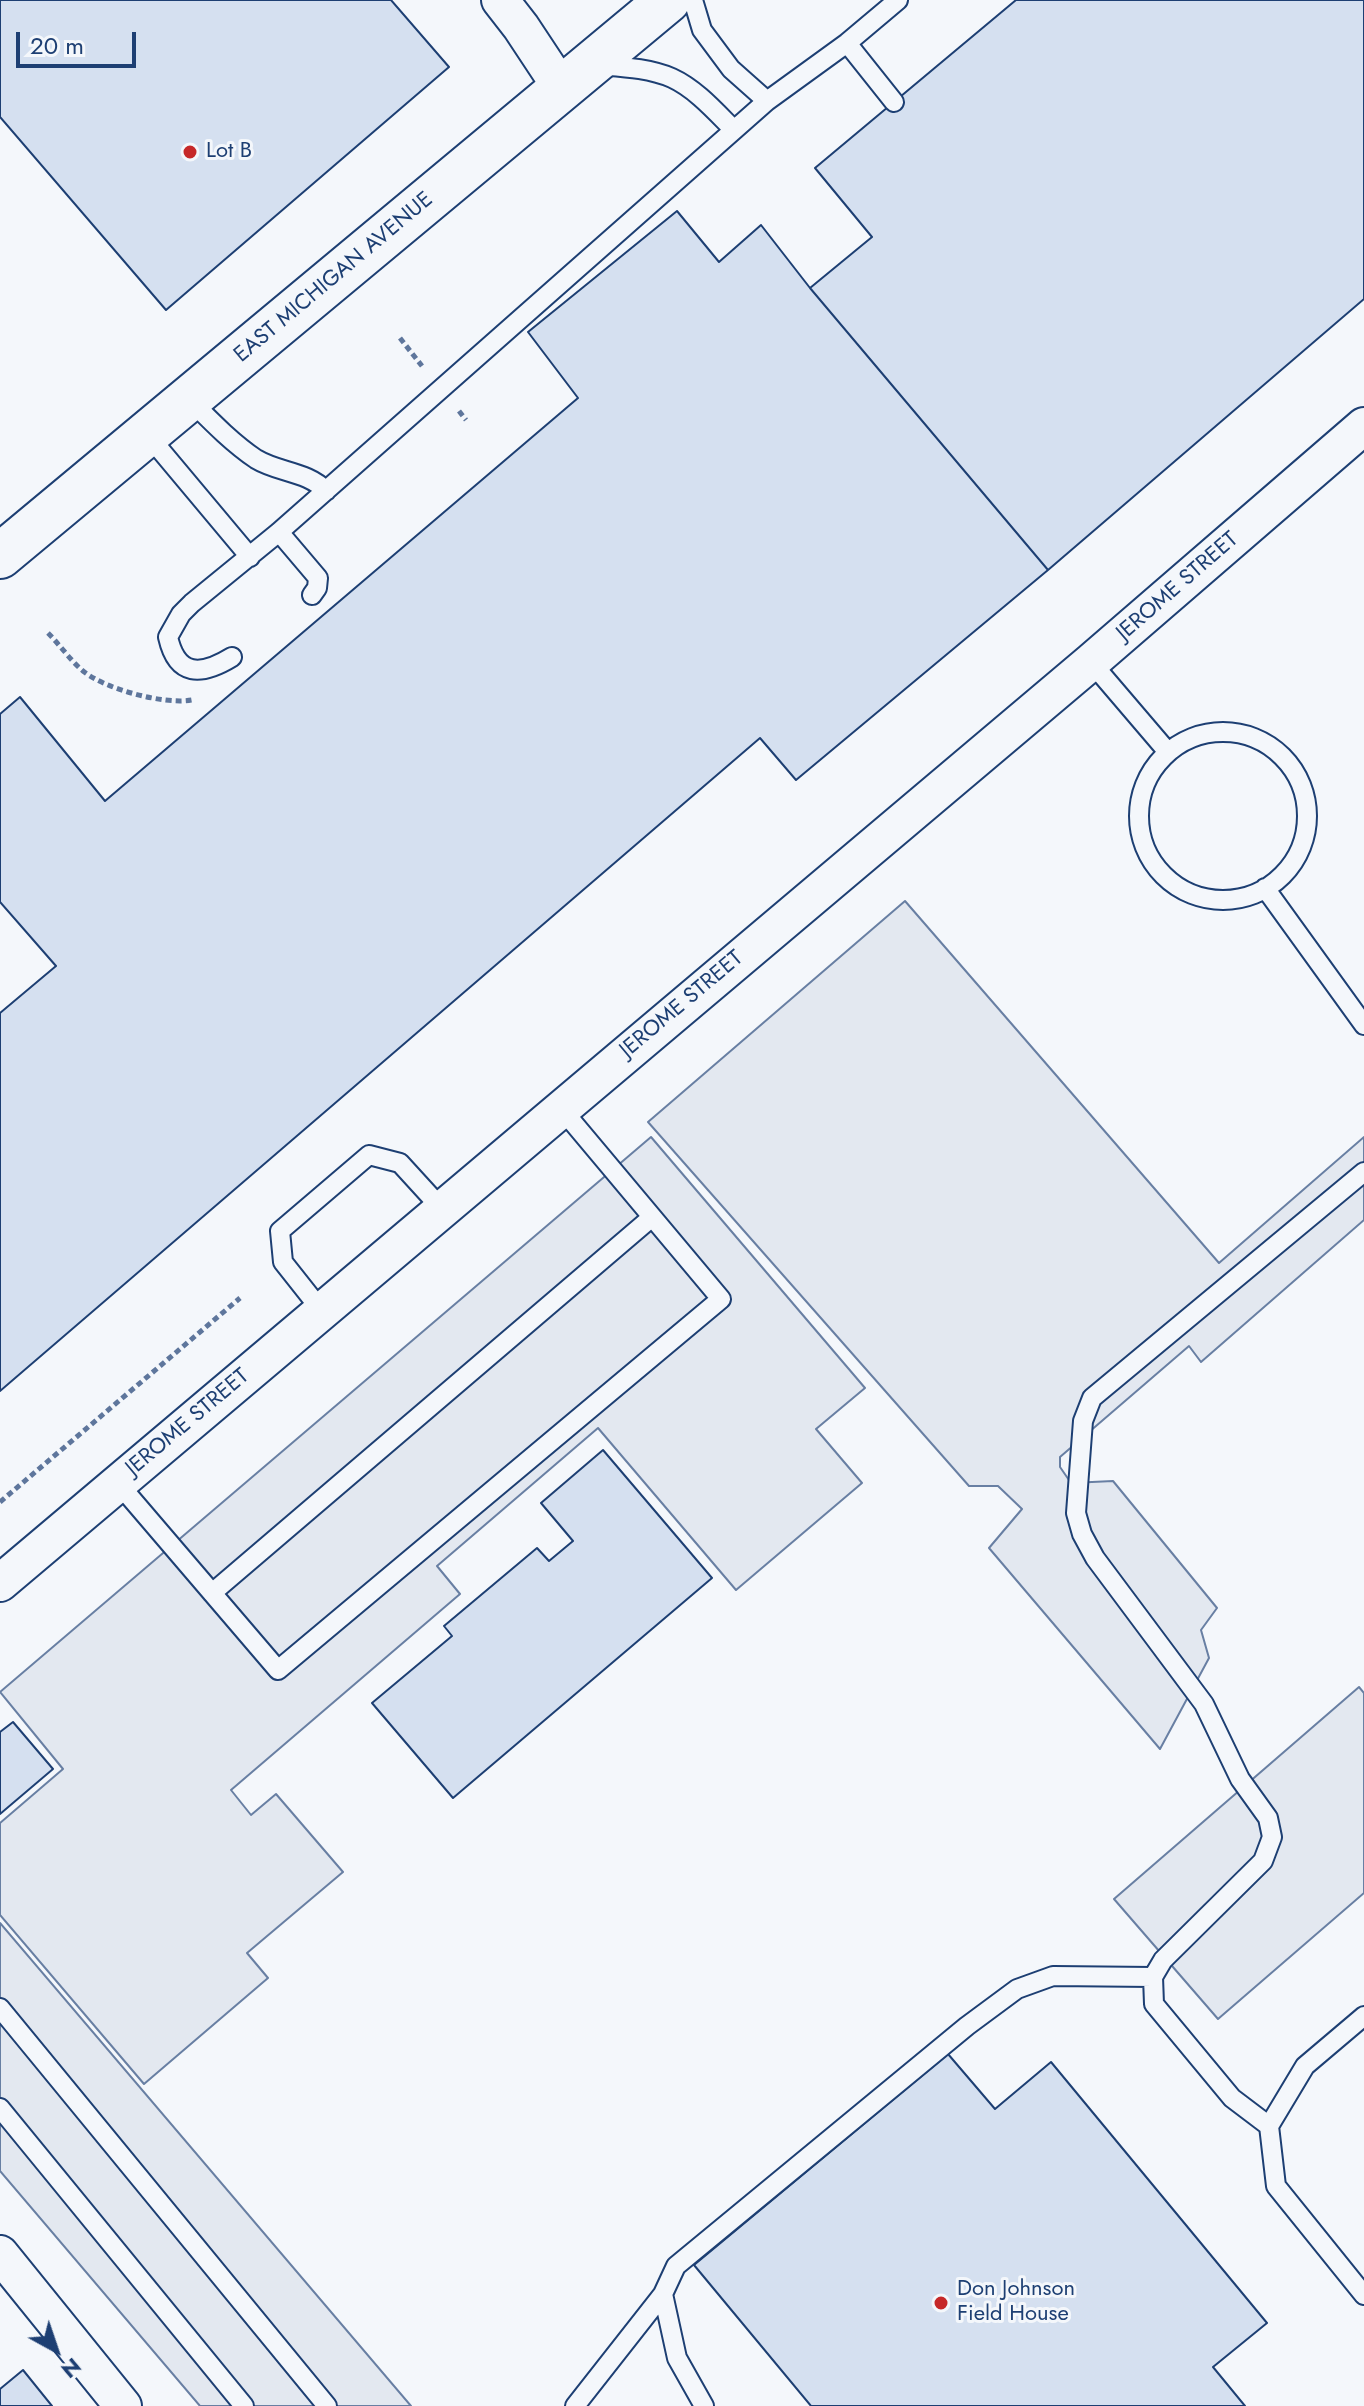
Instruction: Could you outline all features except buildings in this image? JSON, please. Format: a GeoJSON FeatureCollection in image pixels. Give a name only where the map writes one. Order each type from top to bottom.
{"type":"FeatureCollection","features":[{"type":"Feature","properties":{"kind":"main road","name":"EAST MICHIGAN AVENUE"},"geometry":{"type":"LineString","coordinates":[[0,556],[668,0]]}},
{"type":"Feature","properties":{"kind":"street"},"geometry":{"type":"LineString","coordinates":[[500,0],[521,27],[577,77]]}},
{"type":"Feature","properties":{"kind":"street","name":"JEROME STREET"},"geometry":{"type":"LineString","coordinates":[[0,1583],[560,1107],[1091,662],[1364,426]]}},
{"type":"Feature","properties":{"kind":"street"},"geometry":{"type":"LineString","coordinates":[[0,2254],[123,2406]]}},
{"type":"Feature","properties":{"kind":"lane"},"geometry":{"type":"LineString","coordinates":[[693,0],[702,30],[731,69],[767,101]]}},
{"type":"Feature","properties":{"kind":"lane"},"geometry":{"type":"LineString","coordinates":[[232,657],[207,670],[188,669],[174,657],[168,637],[181,614],[192,603],[326,491],[767,101],[847,43],[898,0]]}},
{"type":"Feature","properties":{"kind":"lane"},"geometry":{"type":"LineString","coordinates":[[847,43],[894,102]]}},
{"type":"Feature","properties":{"kind":"lane"},"geometry":{"type":"LineString","coordinates":[[577,77],[630,67],[672,79],[700,98],[734,130]]}},
{"type":"Feature","properties":{"kind":"lane"},"geometry":{"type":"LineString","coordinates":[[189,399],[229,439],[257,459],[314,481],[326,491]]}},
{"type":"Feature","properties":{"kind":"lane"},"geometry":{"type":"LineString","coordinates":[[147,434],[250,557]]}},
{"type":"Feature","properties":{"kind":"lane"},"geometry":{"type":"LineString","coordinates":[[279,532],[318,578],[312,595]]}},
{"type":"Feature","properties":{"kind":"lane"},"geometry":{"type":"LineString","coordinates":[[1091,662],[1167,751]]}},
{"type":"Feature","properties":{"kind":"lane"},"geometry":{"type":"LineString","coordinates":[[1215,731],[1242,733],[1266,743],[1287,760],[1301,782],[1307,807],[1306,834],[1296,859],[1278,881],[1265,888],[1252,896],[1223,901],[1194,896],[1168,881],[1149,859],[1139,831],[1139,802],[1148,774],[1167,751],[1190,737],[1215,731]]}},
{"type":"Feature","properties":{"kind":"lane"},"geometry":{"type":"LineString","coordinates":[[1265,888],[1364,1025]]}},
{"type":"Feature","properties":{"kind":"lane"},"geometry":{"type":"LineString","coordinates":[[118,1483],[278,1670],[721,1299],[560,1107]]}},
{"type":"Feature","properties":{"kind":"lane"},"geometry":{"type":"LineString","coordinates":[[321,1310],[283,1262],[280,1231],[369,1155],[400,1163],[442,1209]]}},
{"type":"Feature","properties":{"kind":"lane"},"geometry":{"type":"LineString","coordinates":[[1269,2126],[1232,2098],[1154,2004],[1153,1977],[1163,1960],[1263,1861],[1272,1837],[1268,1818],[1240,1779],[1204,1704],[1095,1558],[1082,1534],[1076,1513],[1083,1421],[1092,1398],[1364,1172]]}},
{"type":"Feature","properties":{"kind":"lane"},"geometry":{"type":"LineString","coordinates":[[212,1593],[651,1218]]}},
{"type":"Feature","properties":{"kind":"lane"},"geometry":{"type":"LineString","coordinates":[[575,2406],[663,2294],[676,2266],[967,2026],[1017,1989],[1053,1976],[1153,1977]]}},
{"type":"Feature","properties":{"kind":"lane"},"geometry":{"type":"LineString","coordinates":[[0,2008],[327,2406]]}},
{"type":"Feature","properties":{"kind":"lane"},"geometry":{"type":"LineString","coordinates":[[1364,2016],[1305,2066],[1269,2126],[1276,2186],[1364,2295]]}},
{"type":"Feature","properties":{"kind":"lane"},"geometry":{"type":"LineString","coordinates":[[0,2108],[244,2406]]}},
{"type":"Feature","properties":{"kind":"lane"},"geometry":{"type":"LineString","coordinates":[[663,2294],[677,2358],[704,2406]]}},
{"type":"Feature","properties":{"kind":"path"},"geometry":{"type":"LineString","coordinates":[[400,338],[426,371]]}},
{"type":"Feature","properties":{"kind":"path"},"geometry":{"type":"LineString","coordinates":[[48,633],[84,672],[144,697],[179,703],[194,700]]}},
{"type":"Feature","properties":{"kind":"path"},"geometry":{"type":"LineString","coordinates":[[0,1502],[240,1298]]}},
{"type":"Feature","properties":{"kind":"shaded area"},"geometry":{"type":"Polygon","coordinates":[[[905,901],[1219,1263],[1364,1137],[1364,1220],[1201,1362],[1189,1346],[1060,1457],[1060,1467],[1071,1483],[1113,1481],[1217,1608],[1201,1630],[1209,1658],[1160,1749],[989,1548],[1022,1509],[998,1486],[969,1486],[648,1122],[905,901]]]}},
{"type":"Feature","properties":{"kind":"shaded area"},"geometry":{"type":"Polygon","coordinates":[[[651,1137],[865,1388],[816,1429],[862,1483],[736,1590],[598,1428],[437,1566],[460,1594],[231,1790],[251,1815],[276,1794],[343,1872],[247,1953],[268,1978],[144,2084],[0,1915],[0,1823],[63,1769],[0,1692],[651,1137]]]}},
{"type":"Feature","properties":{"kind":"shaded area"},"geometry":{"type":"Polygon","coordinates":[[[1359,1687],[1364,1693],[1364,1893],[1218,2019],[1114,1899],[1359,1687]]]}},
{"type":"Feature","properties":{"kind":"shaded area"},"geometry":{"type":"Polygon","coordinates":[[[0,1923],[411,2406],[200,2406],[0,2171],[0,1923]]]}},
{"type":"Feature","properties":{"kind":"place","name":"Lot B"},"geometry":{"type":"Point","coordinates":[190,152]}},
{"type":"Feature","properties":{"kind":"place","name":"Don Johnson Field House"},"geometry":{"type":"Point","coordinates":[941,2303]}}]}
